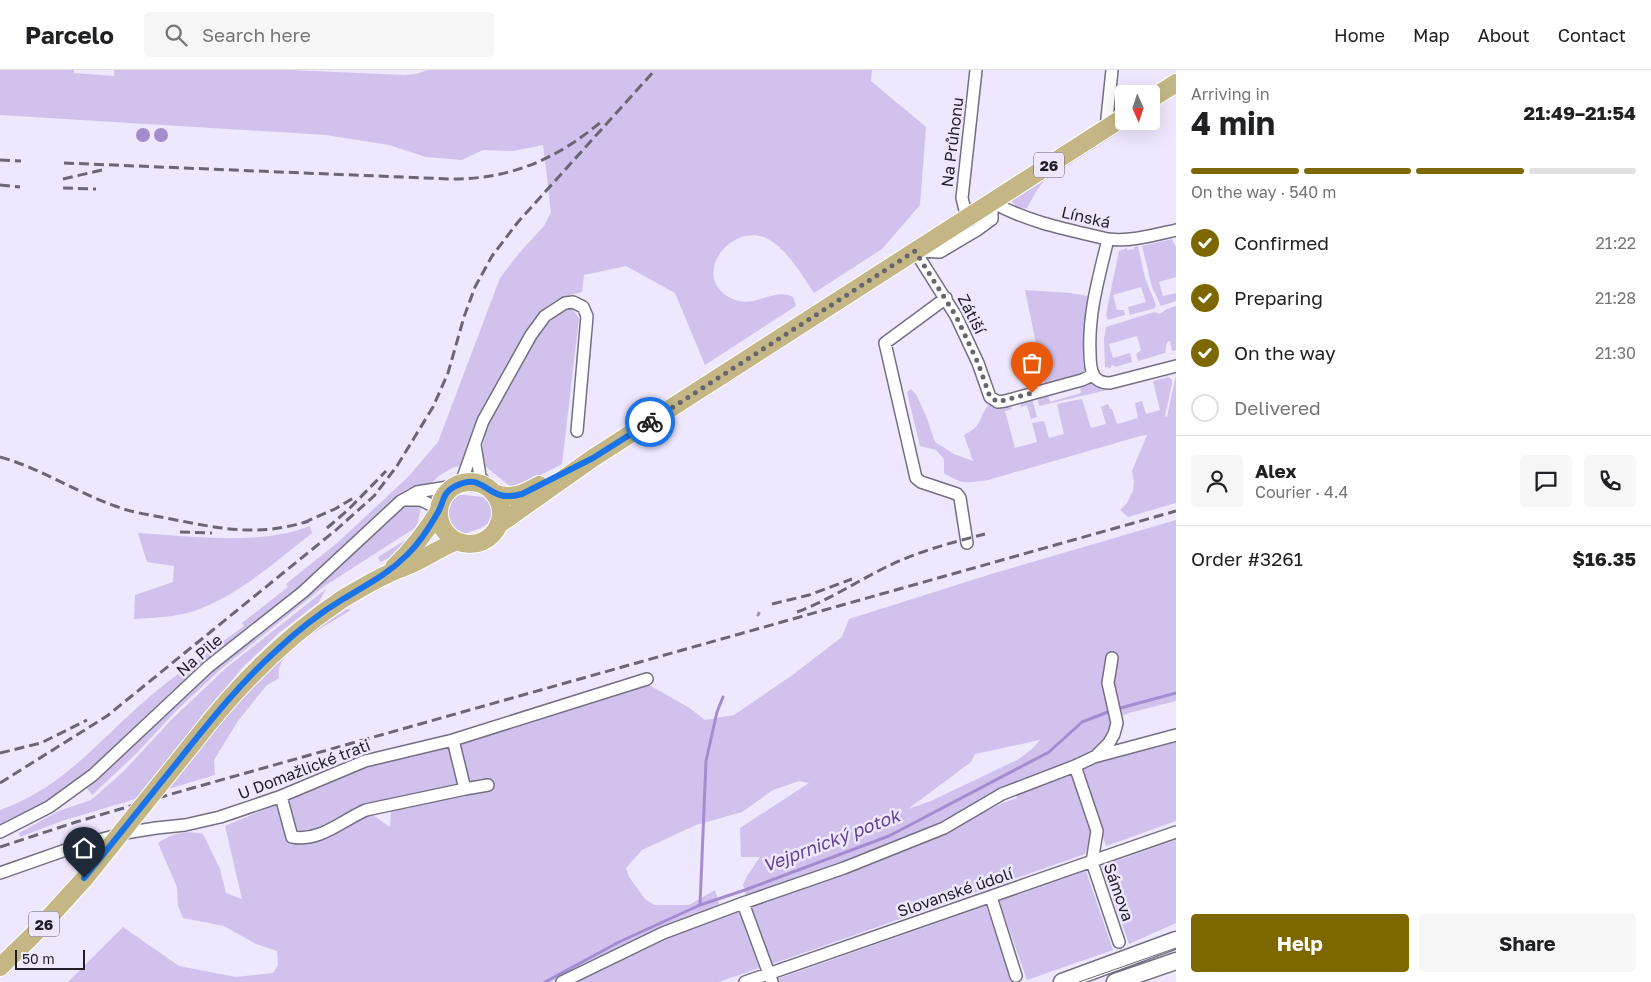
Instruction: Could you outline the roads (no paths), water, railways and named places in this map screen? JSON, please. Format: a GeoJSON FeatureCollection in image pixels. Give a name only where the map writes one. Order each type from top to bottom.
{"type":"FeatureCollection","features":[{"type":"Feature","properties":{"kind":"main road"},"geometry":{"type":"LineString","coordinates":[[1160,93],[1176,83]]}},
{"type":"Feature","properties":{"kind":"main road","name":"26"},"geometry":{"type":"LineString","coordinates":[[0,967],[45,923],[84,878],[218,710],[278,649],[307,625],[342,600],[386,574],[415,563],[456,540],[469,544],[482,541],[492,534],[498,525],[593,458],[1115,122]]}},
{"type":"Feature","properties":{"kind":"main road","name":"26"},"geometry":{"type":"LineString","coordinates":[[386,574],[409,553],[425,534],[439,510],[444,496],[457,485],[475,482],[506,496],[522,494],[593,458]]}},
{"type":"Feature","properties":{"kind":"main road"},"geometry":{"type":"LineString","coordinates":[[491,490],[497,498],[501,512],[498,525]]}},
{"type":"Feature","properties":{"kind":"main road"},"geometry":{"type":"LineString","coordinates":[[439,510],[445,532],[456,540]]}},
{"type":"Feature","properties":{"kind":"main road"},"geometry":{"type":"LineString","coordinates":[[1062,982],[1176,940]]}},
{"type":"Feature","properties":{"kind":"main road"},"geometry":{"type":"LineString","coordinates":[[1115,982],[1176,961]]}},
{"type":"Feature","properties":{"kind":"street","name":"Na Průhonu"},"geometry":{"type":"LineString","coordinates":[[969,216],[965,210],[962,198],[976,70]]}},
{"type":"Feature","properties":{"kind":"street"},"geometry":{"type":"LineString","coordinates":[[1106,128],[1112,70]]}},
{"type":"Feature","properties":{"kind":"street"},"geometry":{"type":"LineString","coordinates":[[915,251],[940,252],[977,230],[992,219],[992,202]]}},
{"type":"Feature","properties":{"kind":"street","name":"Línská"},"geometry":{"type":"LineString","coordinates":[[992,202],[1009,212],[1063,229],[1119,241],[1176,230]]}},
{"type":"Feature","properties":{"kind":"street"},"geometry":{"type":"LineString","coordinates":[[1108,239],[1090,321],[1090,366],[1093,375],[1097,380],[1110,383],[1176,366]]}},
{"type":"Feature","properties":{"kind":"street","name":"Zátiší"},"geometry":{"type":"LineString","coordinates":[[915,251],[946,298],[978,363],[990,397],[998,402],[1082,380],[1093,375]]}},
{"type":"Feature","properties":{"kind":"street"},"geometry":{"type":"LineString","coordinates":[[946,298],[885,343],[916,478],[921,482],[958,494],[967,543]]}},
{"type":"Feature","properties":{"kind":"street"},"geometry":{"type":"LineString","coordinates":[[457,485],[483,421],[536,329],[545,316],[558,306],[574,302],[583,308],[587,316],[577,431]]}},
{"type":"Feature","properties":{"kind":"street"},"geometry":{"type":"LineString","coordinates":[[475,444],[480,476],[491,490]]}},
{"type":"Feature","properties":{"kind":"street","name":"Na Pile"},"geometry":{"type":"LineString","coordinates":[[0,832],[49,807],[93,775],[208,667],[303,592],[401,501],[418,492],[457,485]]}},
{"type":"Feature","properties":{"kind":"street"},"geometry":{"type":"LineString","coordinates":[[401,501],[421,500],[439,510]]}},
{"type":"Feature","properties":{"kind":"street"},"geometry":{"type":"LineString","coordinates":[[1094,757],[1103,750],[1114,734],[1117,723],[1108,684],[1112,658]]}},
{"type":"Feature","properties":{"kind":"street","name":"U Domažlické trati"},"geometry":{"type":"LineString","coordinates":[[0,873],[80,845],[124,833],[185,825],[220,817],[279,797],[366,761],[453,740],[647,679]]}},
{"type":"Feature","properties":{"kind":"street"},"geometry":{"type":"LineString","coordinates":[[562,982],[663,933],[844,868],[944,828],[1002,794],[1094,757],[1176,735]]}},
{"type":"Feature","properties":{"kind":"street"},"geometry":{"type":"LineString","coordinates":[[453,740],[465,789]]}},
{"type":"Feature","properties":{"kind":"street","name":"Sámova"},"geometry":{"type":"LineString","coordinates":[[1075,766],[1097,831],[1092,862],[1119,942]]}},
{"type":"Feature","properties":{"kind":"street"},"geometry":{"type":"LineString","coordinates":[[279,797],[282,800],[292,837],[302,839],[326,833],[352,816],[366,810],[488,785]]}},
{"type":"Feature","properties":{"kind":"street","name":"Slovanské údolí"},"geometry":{"type":"LineString","coordinates":[[745,982],[771,978],[991,897],[1176,832]]}},
{"type":"Feature","properties":{"kind":"street"},"geometry":{"type":"LineString","coordinates":[[991,897],[1016,976]]}},
{"type":"Feature","properties":{"kind":"street"},"geometry":{"type":"LineString","coordinates":[[743,903],[771,978]]}},
{"type":"Feature","properties":{"kind":"waterway","name":"Vejprnický potok"},"geometry":{"type":"LineString","coordinates":[[545,982],[619,942],[700,905],[889,836],[1049,752],[1082,722],[1113,710],[1176,693]]}},
{"type":"Feature","properties":{"kind":"waterway"},"geometry":{"type":"LineString","coordinates":[[700,905],[706,761],[717,712],[723,697]]}},
{"type":"Feature","properties":{"kind":"tram line"},"geometry":{"type":"LineString","coordinates":[[1079,982],[1176,948]]}},
{"type":"Feature","properties":{"kind":"railway"},"geometry":{"type":"LineString","coordinates":[[0,783],[107,716],[336,530],[374,496],[397,466],[433,407],[448,373],[464,317],[475,287],[492,256],[518,222],[655,70]]}},
{"type":"Feature","properties":{"kind":"railway"},"geometry":{"type":"LineString","coordinates":[[64,163],[449,179],[471,178],[492,176],[532,164],[568,146],[603,120]]}},
{"type":"Feature","properties":{"kind":"railway"},"geometry":{"type":"LineString","coordinates":[[0,160],[21,161]]}},
{"type":"Feature","properties":{"kind":"railway"},"geometry":{"type":"LineString","coordinates":[[63,179],[106,169]]}},
{"type":"Feature","properties":{"kind":"railway"},"geometry":{"type":"LineString","coordinates":[[0,185],[20,187]]}},
{"type":"Feature","properties":{"kind":"railway"},"geometry":{"type":"LineString","coordinates":[[63,188],[96,189]]}},
{"type":"Feature","properties":{"kind":"railway"},"geometry":{"type":"LineString","coordinates":[[0,457],[29,467],[101,500],[143,514],[240,530],[273,529],[309,521]]}},
{"type":"Feature","properties":{"kind":"railway"},"geometry":{"type":"LineString","coordinates":[[327,528],[348,510],[386,471]]}},
{"type":"Feature","properties":{"kind":"railway"},"geometry":{"type":"LineString","coordinates":[[303,523],[335,509],[355,497]]}},
{"type":"Feature","properties":{"kind":"railway"},"geometry":{"type":"LineString","coordinates":[[0,847],[76,822],[182,791],[1176,511]]}},
{"type":"Feature","properties":{"kind":"railway"},"geometry":{"type":"LineString","coordinates":[[180,532],[212,533]]}},
{"type":"Feature","properties":{"kind":"railway"},"geometry":{"type":"LineString","coordinates":[[797,612],[825,600],[904,559],[934,548],[985,534]]}},
{"type":"Feature","properties":{"kind":"railway"},"geometry":{"type":"LineString","coordinates":[[772,604],[809,595],[852,579]]}},
{"type":"Feature","properties":{"kind":"railway"},"geometry":{"type":"LineString","coordinates":[[0,753],[41,743],[87,720]]}}]}
